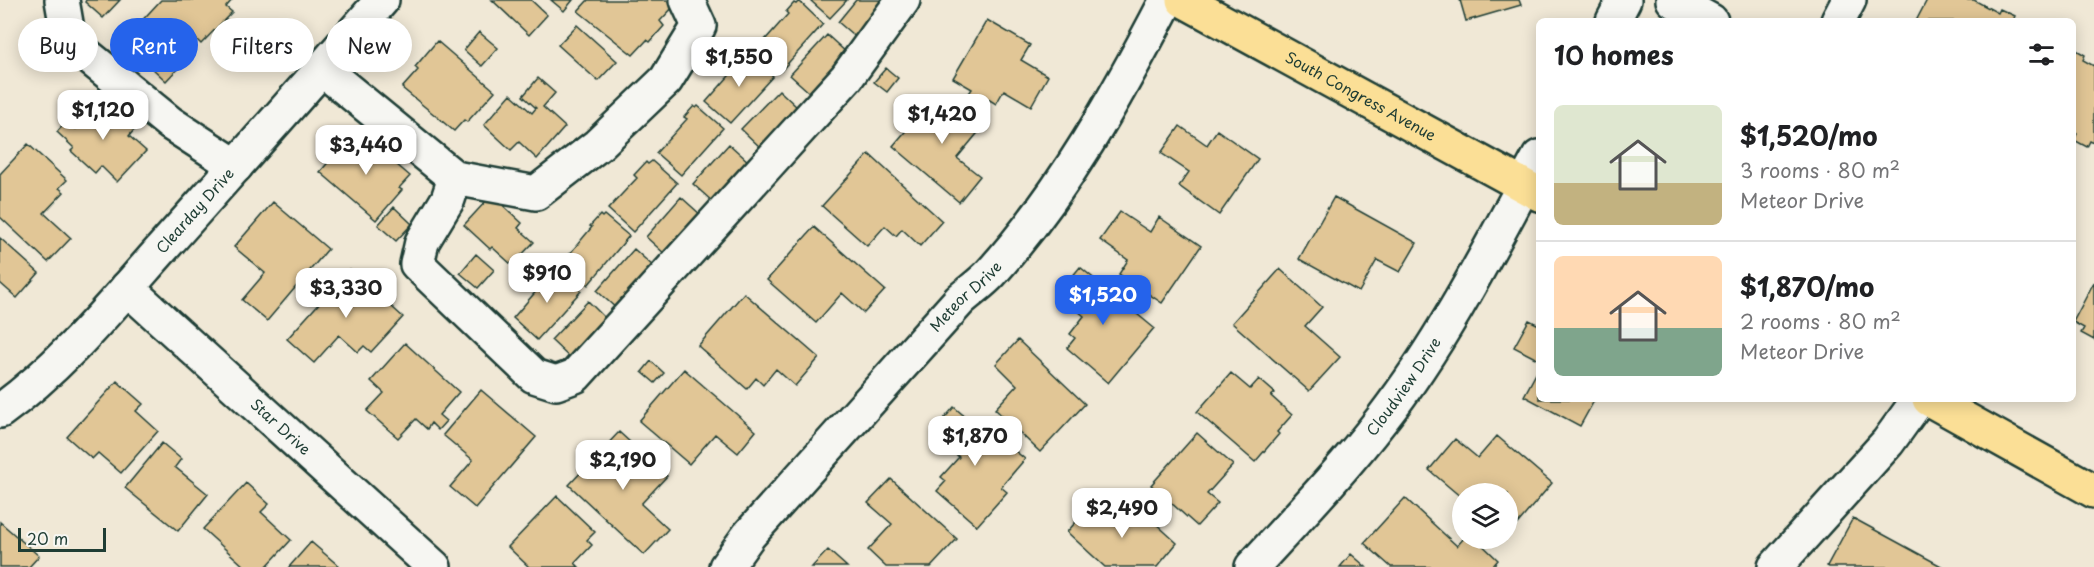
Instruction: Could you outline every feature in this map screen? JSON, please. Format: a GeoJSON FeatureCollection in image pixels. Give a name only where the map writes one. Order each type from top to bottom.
{"type":"FeatureCollection","features":[{"type":"Feature","properties":{"kind":"main road","name":"South Congress Avenue"},"geometry":{"type":"LineString","coordinates":[[1183,0],[1531,190]]}},
{"type":"Feature","properties":{"kind":"main road"},"geometry":{"type":"LineString","coordinates":[[1934,402],[2094,491]]}},
{"type":"Feature","properties":{"kind":"street"},"geometry":{"type":"LineString","coordinates":[[62,0],[67,29],[79,49],[170,123],[236,166]]}},
{"type":"Feature","properties":{"kind":"street","name":"Clearday Drive"},"geometry":{"type":"LineString","coordinates":[[0,411],[20,397],[60,359],[127,288],[382,0]]}},
{"type":"Feature","properties":{"kind":"street"},"geometry":{"type":"LineString","coordinates":[[322,69],[455,178],[536,193],[598,145],[666,80],[699,26],[687,0]]}},
{"type":"Feature","properties":{"kind":"street"},"geometry":{"type":"LineString","coordinates":[[455,178],[448,199],[422,242],[417,264],[534,376],[556,383],[575,376],[847,77],[903,0]]}},
{"type":"Feature","properties":{"kind":"street","name":"Meteor Drive"},"geometry":{"type":"LineString","coordinates":[[726,567],[749,535],[960,300],[990,274],[1026,230],[1069,173],[1098,126],[1167,0]]}},
{"type":"Feature","properties":{"kind":"street"},"geometry":{"type":"LineString","coordinates":[[1615,18],[1624,0]]}},
{"type":"Feature","properties":{"kind":"street"},"geometry":{"type":"LineString","coordinates":[[1673,0],[1706,18]]}},
{"type":"Feature","properties":{"kind":"street"},"geometry":{"type":"LineString","coordinates":[[1840,18],[1849,0]]}},
{"type":"Feature","properties":{"kind":"street","name":"Cloudview Drive"},"geometry":{"type":"LineString","coordinates":[[1252,567],[1324,488],[1382,418],[1426,356],[1488,254],[1531,190],[1536,169]]}},
{"type":"Feature","properties":{"kind":"street","name":"Star Drive"},"geometry":{"type":"LineString","coordinates":[[127,288],[434,567]]}},
{"type":"Feature","properties":{"kind":"street"},"geometry":{"type":"LineString","coordinates":[[1775,567],[1888,442],[1917,402]]}},
{"type":"Feature","properties":{"kind":"building"},"geometry":{"type":"Polygon","coordinates":[[[86,0],[120,0],[103,18],[85,2],[86,0]]]}},
{"type":"Feature","properties":{"kind":"building"},"geometry":{"type":"Polygon","coordinates":[[[161,0],[232,0],[226,7],[232,12],[226,18],[210,18],[210,35],[201,44],[198,41],[198,18],[144,18],[161,0]]]}},
{"type":"Feature","properties":{"kind":"building"},"geometry":{"type":"Polygon","coordinates":[[[492,0],[531,0],[547,15],[529,35],[492,0]]]}},
{"type":"Feature","properties":{"kind":"building"},"geometry":{"type":"Polygon","coordinates":[[[551,0],[573,0],[564,11],[551,0]]]}},
{"type":"Feature","properties":{"kind":"building"},"geometry":{"type":"Polygon","coordinates":[[[588,0],[669,0],[675,5],[660,21],[664,26],[650,42],[647,40],[633,55],[578,11],[588,0]]]}},
{"type":"Feature","properties":{"kind":"building"},"geometry":{"type":"Polygon","coordinates":[[[810,0],[847,0],[830,18],[810,0]]]}},
{"type":"Feature","properties":{"kind":"building"},"geometry":{"type":"Polygon","coordinates":[[[856,0],[892,0],[859,40],[838,22],[856,0]]]}},
{"type":"Feature","properties":{"kind":"building"},"geometry":{"type":"Polygon","coordinates":[[[1460,0],[1519,0],[1521,5],[1466,21],[1460,0]]]}},
{"type":"Feature","properties":{"kind":"building"},"geometry":{"type":"Polygon","coordinates":[[[1927,0],[1974,0],[1998,13],[2000,9],[2015,16],[2014,18],[1918,18],[1927,0]]]}},
{"type":"Feature","properties":{"kind":"building"},"geometry":{"type":"Polygon","coordinates":[[[799,1],[823,24],[781,71],[757,49],[788,14],[786,12],[799,1]]]}},
{"type":"Feature","properties":{"kind":"building"},"geometry":{"type":"Polygon","coordinates":[[[987,20],[1030,45],[1021,60],[1048,76],[1031,106],[1004,90],[996,104],[985,97],[978,110],[963,102],[972,89],[953,78],[987,20]]]}},
{"type":"Feature","properties":{"kind":"building"},"geometry":{"type":"Polygon","coordinates":[[[577,25],[617,61],[598,81],[558,45],[577,25]]]}},
{"type":"Feature","properties":{"kind":"building"},"geometry":{"type":"Polygon","coordinates":[[[479,32],[498,48],[482,66],[464,50],[479,32]]]}},
{"type":"Feature","properties":{"kind":"building"},"geometry":{"type":"Polygon","coordinates":[[[827,35],[847,53],[810,93],[790,75],[827,35]]]}},
{"type":"Feature","properties":{"kind":"building"},"geometry":{"type":"Polygon","coordinates":[[[437,41],[495,91],[467,122],[464,120],[454,131],[402,88],[418,70],[415,67],[437,41]]]}},
{"type":"Feature","properties":{"kind":"building"},"geometry":{"type":"Polygon","coordinates":[[[2076,50],[2085,55],[2083,60],[2094,66],[2094,143],[2090,141],[2087,147],[2076,141],[2076,50]]]}},
{"type":"Feature","properties":{"kind":"building"},"geometry":{"type":"Polygon","coordinates":[[[748,54],[773,76],[730,123],[706,102],[736,68],[734,65],[741,57],[744,59],[748,54]]]}},
{"type":"Feature","properties":{"kind":"building"},"geometry":{"type":"Polygon","coordinates":[[[886,68],[898,78],[887,92],[874,82],[886,68]]]}},
{"type":"Feature","properties":{"kind":"building"},"geometry":{"type":"Polygon","coordinates":[[[156,72],[174,72],[166,81],[156,72]]]}},
{"type":"Feature","properties":{"kind":"building"},"geometry":{"type":"Polygon","coordinates":[[[538,78],[555,93],[543,107],[565,127],[537,159],[519,142],[511,150],[484,125],[511,94],[532,113],[536,108],[523,96],[538,78]]]}},
{"type":"Feature","properties":{"kind":"building"},"geometry":{"type":"Polygon","coordinates":[[[779,90],[799,109],[761,148],[741,129],[779,90]]]}},
{"type":"Feature","properties":{"kind":"building"},"geometry":{"type":"Polygon","coordinates":[[[937,94],[951,106],[957,101],[971,113],[967,118],[981,129],[957,158],[980,176],[959,202],[893,146],[937,94]]]}},
{"type":"Feature","properties":{"kind":"building"},"geometry":{"type":"Polygon","coordinates":[[[85,100],[94,109],[101,102],[110,110],[111,108],[134,130],[129,136],[146,151],[117,182],[101,166],[95,173],[71,151],[74,148],[57,132],[67,121],[76,129],[85,119],[75,111],[85,100]]]}},
{"type":"Feature","properties":{"kind":"building"},"geometry":{"type":"Polygon","coordinates":[[[694,106],[696,108],[698,106],[723,128],[681,175],[656,153],[687,119],[684,117],[694,106]]]}},
{"type":"Feature","properties":{"kind":"building"},"geometry":{"type":"Polygon","coordinates":[[[1180,126],[1207,145],[1217,130],[1258,159],[1219,215],[1179,186],[1189,172],[1161,153],[1180,126]]]}},
{"type":"Feature","properties":{"kind":"building"},"geometry":{"type":"Polygon","coordinates":[[[361,134],[410,176],[399,188],[402,190],[376,220],[320,172],[348,139],[353,144],[361,134]]]}},
{"type":"Feature","properties":{"kind":"building"},"geometry":{"type":"Polygon","coordinates":[[[28,144],[67,180],[59,188],[64,192],[44,213],[71,238],[48,262],[0,217],[0,174],[28,144]]]}},
{"type":"Feature","properties":{"kind":"building"},"geometry":{"type":"Polygon","coordinates":[[[729,144],[749,162],[713,202],[693,184],[729,144]]]}},
{"type":"Feature","properties":{"kind":"building"},"geometry":{"type":"Polygon","coordinates":[[[869,154],[942,221],[920,246],[902,229],[896,236],[885,226],[867,246],[822,206],[869,154]]]}},
{"type":"Feature","properties":{"kind":"building"},"geometry":{"type":"Polygon","coordinates":[[[652,161],[677,183],[633,232],[608,209],[637,178],[634,175],[646,162],[648,164],[652,161]]]}},
{"type":"Feature","properties":{"kind":"building"},"geometry":{"type":"Polygon","coordinates":[[[494,197],[522,223],[518,228],[534,242],[512,265],[464,225],[487,200],[489,202],[494,197]]]}},
{"type":"Feature","properties":{"kind":"building"},"geometry":{"type":"Polygon","coordinates":[[[681,197],[701,215],[666,255],[646,237],[681,197]]]}},
{"type":"Feature","properties":{"kind":"building"},"geometry":{"type":"Polygon","coordinates":[[[1334,197],[1417,243],[1400,272],[1377,260],[1359,292],[1299,259],[1334,197]]]}},
{"type":"Feature","properties":{"kind":"building"},"geometry":{"type":"Polygon","coordinates":[[[273,202],[328,249],[267,321],[242,300],[265,273],[234,247],[273,202]]]}},
{"type":"Feature","properties":{"kind":"building"},"geometry":{"type":"Polygon","coordinates":[[[394,207],[412,224],[396,241],[378,225],[394,207]]]}},
{"type":"Feature","properties":{"kind":"building"},"geometry":{"type":"Polygon","coordinates":[[[1120,212],[1150,232],[1159,217],[1201,246],[1162,303],[1119,274],[1128,260],[1100,240],[1120,212]]]}},
{"type":"Feature","properties":{"kind":"building"},"geometry":{"type":"Polygon","coordinates":[[[600,215],[602,217],[604,215],[629,236],[588,285],[562,263],[600,215]]]}},
{"type":"Feature","properties":{"kind":"building"},"geometry":{"type":"Polygon","coordinates":[[[814,227],[885,290],[864,313],[842,293],[816,323],[767,280],[814,227]]]}},
{"type":"Feature","properties":{"kind":"building"},"geometry":{"type":"Polygon","coordinates":[[[0,238],[39,273],[17,298],[0,283],[0,238]]]}},
{"type":"Feature","properties":{"kind":"building"},"geometry":{"type":"Polygon","coordinates":[[[634,249],[654,267],[617,309],[597,291],[634,249]]]}},
{"type":"Feature","properties":{"kind":"building"},"geometry":{"type":"Polygon","coordinates":[[[476,254],[494,270],[478,288],[460,273],[476,254]]]}},
{"type":"Feature","properties":{"kind":"building"},"geometry":{"type":"Polygon","coordinates":[[[1080,267],[1154,328],[1108,383],[1067,348],[1075,338],[1070,334],[1084,316],[1058,294],[1080,267]]]}},
{"type":"Feature","properties":{"kind":"building"},"geometry":{"type":"Polygon","coordinates":[[[556,268],[581,291],[537,340],[513,318],[545,281],[543,279],[556,268]]]}},
{"type":"Feature","properties":{"kind":"building"},"geometry":{"type":"Polygon","coordinates":[[[350,269],[403,317],[371,352],[364,346],[358,352],[339,335],[314,363],[287,339],[350,269]]]}},
{"type":"Feature","properties":{"kind":"building"},"geometry":{"type":"Polygon","coordinates":[[[1280,269],[1322,307],[1305,326],[1340,357],[1309,391],[1232,323],[1280,269]]]}},
{"type":"Feature","properties":{"kind":"building"},"geometry":{"type":"Polygon","coordinates":[[[2094,282],[2094,340],[2081,333],[2084,328],[2076,324],[2076,316],[2094,282]]]}},
{"type":"Feature","properties":{"kind":"building"},"geometry":{"type":"Polygon","coordinates":[[[744,293],[819,358],[795,386],[776,369],[763,385],[756,378],[747,389],[698,346],[744,293]]]}},
{"type":"Feature","properties":{"kind":"building"},"geometry":{"type":"Polygon","coordinates":[[[588,301],[607,320],[571,359],[551,340],[588,301]]]}},
{"type":"Feature","properties":{"kind":"building"},"geometry":{"type":"Polygon","coordinates":[[[1529,320],[1536,324],[1536,358],[1514,347],[1529,320]]]}},
{"type":"Feature","properties":{"kind":"building"},"geometry":{"type":"Polygon","coordinates":[[[1018,340],[1085,404],[1040,452],[995,409],[1017,385],[996,364],[1018,340]]]}},
{"type":"Feature","properties":{"kind":"building"},"geometry":{"type":"Polygon","coordinates":[[[405,343],[459,392],[439,415],[446,421],[438,430],[431,423],[427,429],[416,419],[398,438],[367,411],[384,393],[371,381],[405,343]]]}},
{"type":"Feature","properties":{"kind":"building"},"geometry":{"type":"Polygon","coordinates":[[[651,361],[664,373],[655,383],[642,372],[651,361]]]}},
{"type":"Feature","properties":{"kind":"building"},"geometry":{"type":"Polygon","coordinates":[[[684,369],[756,431],[738,453],[715,434],[689,464],[639,421],[684,369]]]}},
{"type":"Feature","properties":{"kind":"building"},"geometry":{"type":"Polygon","coordinates":[[[1231,373],[1250,389],[1259,379],[1275,393],[1271,396],[1292,415],[1255,462],[1197,412],[1231,373]]]}},
{"type":"Feature","properties":{"kind":"building"},"geometry":{"type":"Polygon","coordinates":[[[1536,374],[1536,402],[1593,402],[1580,426],[1524,396],[1536,374]]]}},
{"type":"Feature","properties":{"kind":"building"},"geometry":{"type":"Polygon","coordinates":[[[117,381],[143,404],[136,411],[158,431],[121,473],[98,453],[92,459],[67,437],[117,381]]]}},
{"type":"Feature","properties":{"kind":"building"},"geometry":{"type":"Polygon","coordinates":[[[481,390],[536,437],[475,508],[450,487],[473,460],[443,435],[481,390]]]}},
{"type":"Feature","properties":{"kind":"building"},"geometry":{"type":"Polygon","coordinates":[[[954,407],[1000,447],[1004,442],[1025,459],[1001,487],[1007,492],[977,526],[937,491],[946,481],[941,477],[959,457],[932,433],[954,407]]]}},
{"type":"Feature","properties":{"kind":"building"},"geometry":{"type":"Polygon","coordinates":[[[619,432],[667,476],[641,504],[668,529],[644,555],[569,485],[619,432]]]}},
{"type":"Feature","properties":{"kind":"building"},"geometry":{"type":"Polygon","coordinates":[[[1197,433],[1233,465],[1207,494],[1218,503],[1197,526],[1151,485],[1197,433]]]}},
{"type":"Feature","properties":{"kind":"building"},"geometry":{"type":"Polygon","coordinates":[[[1497,436],[1552,483],[1518,523],[1518,483],[1452,483],[1452,490],[1429,470],[1455,439],[1478,458],[1497,436]]]}},
{"type":"Feature","properties":{"kind":"building"},"geometry":{"type":"Polygon","coordinates":[[[162,443],[181,459],[175,467],[208,494],[178,531],[125,488],[162,443]]]}},
{"type":"Feature","properties":{"kind":"building"},"geometry":{"type":"Polygon","coordinates":[[[891,479],[957,539],[931,567],[886,567],[868,550],[892,524],[868,503],[891,479]]]}},
{"type":"Feature","properties":{"kind":"building"},"geometry":{"type":"Polygon","coordinates":[[[246,483],[269,504],[261,512],[291,540],[266,567],[245,567],[203,529],[246,483]]]}},
{"type":"Feature","properties":{"kind":"building"},"geometry":{"type":"Polygon","coordinates":[[[557,496],[595,532],[587,540],[592,545],[575,563],[579,567],[529,567],[508,547],[557,496]]]}},
{"type":"Feature","properties":{"kind":"building"},"geometry":{"type":"Polygon","coordinates":[[[1405,498],[1452,541],[1452,549],[1486,549],[1498,560],[1492,567],[1391,567],[1364,543],[1405,498]]]}},
{"type":"Feature","properties":{"kind":"building"},"geometry":{"type":"Polygon","coordinates":[[[1092,504],[1104,514],[1113,505],[1132,521],[1141,510],[1177,543],[1157,567],[1105,567],[1067,532],[1092,504]]]}},
{"type":"Feature","properties":{"kind":"building"},"geometry":{"type":"Polygon","coordinates":[[[1853,518],[1943,567],[1827,566],[1853,518]]]}},
{"type":"Feature","properties":{"kind":"building"},"geometry":{"type":"Polygon","coordinates":[[[0,522],[39,556],[29,567],[0,567],[0,522]]]}},
{"type":"Feature","properties":{"kind":"building"},"geometry":{"type":"Polygon","coordinates":[[[311,542],[340,567],[289,567],[311,542]]]}},
{"type":"Feature","properties":{"kind":"building"},"geometry":{"type":"Polygon","coordinates":[[[828,550],[847,567],[812,567],[828,550]]]}},
{"type":"Feature","properties":{"kind":"building"},"geometry":{"type":"Polygon","coordinates":[[[1351,554],[1366,567],[1340,567],[1351,554]]]}}]}
